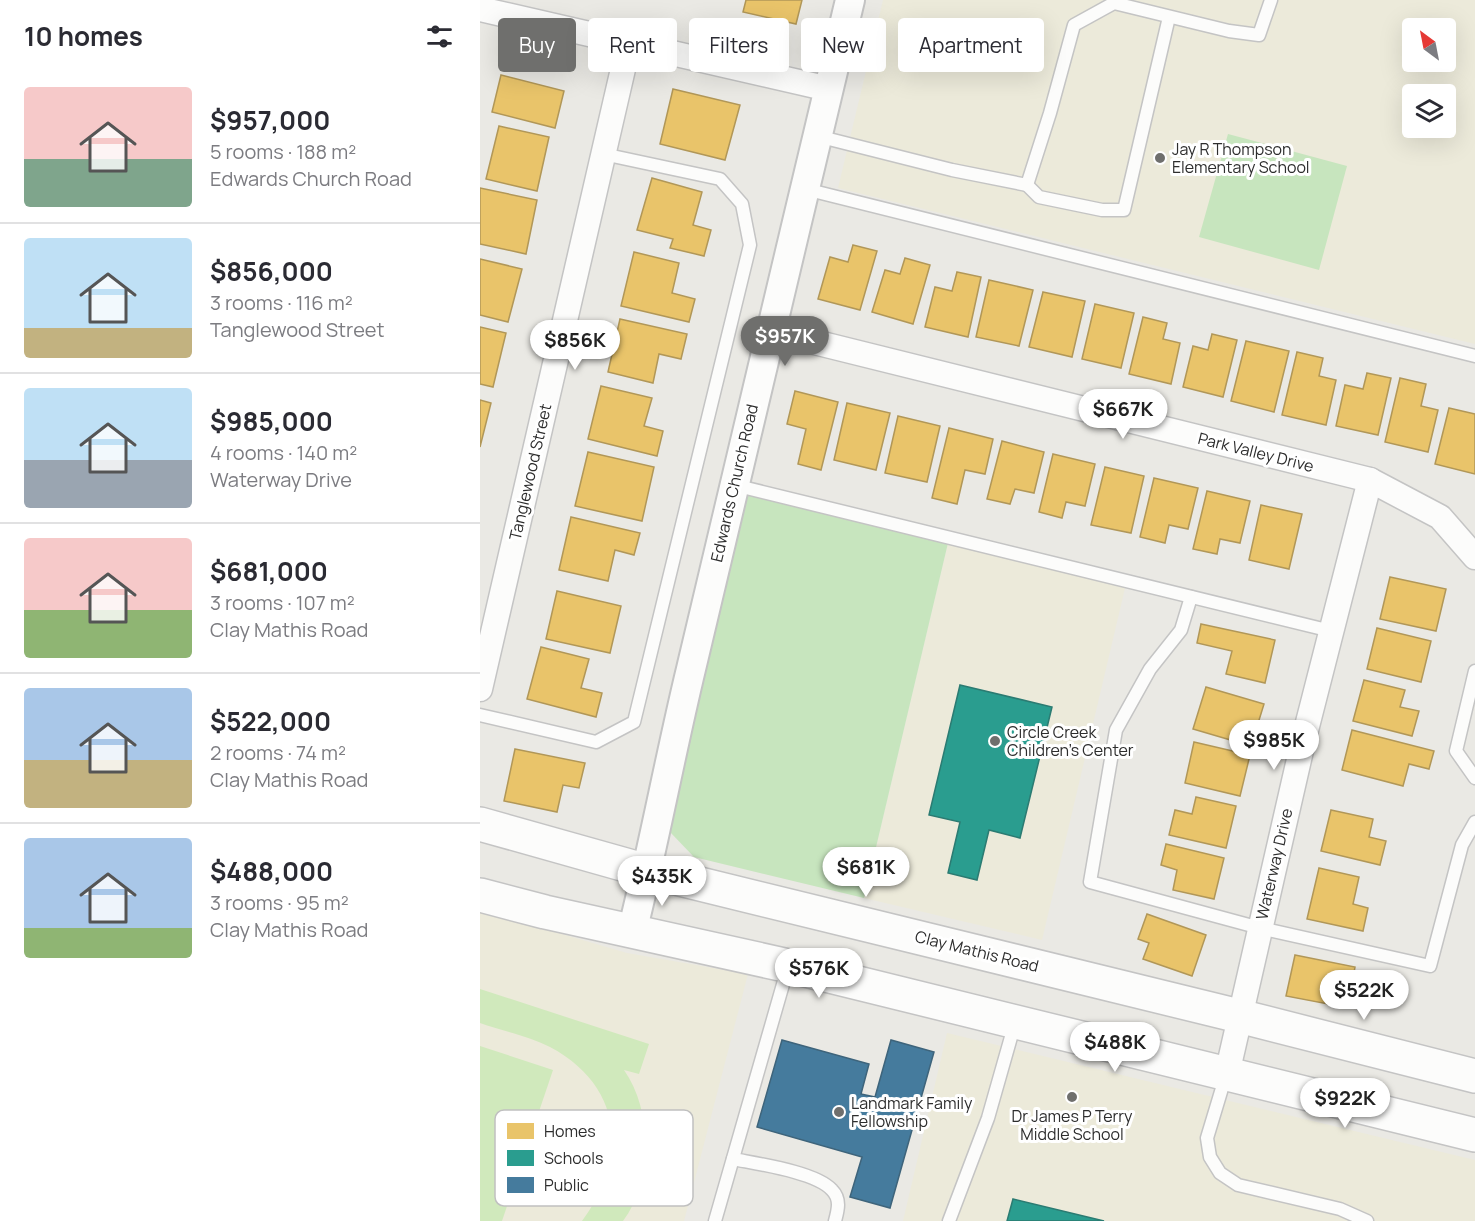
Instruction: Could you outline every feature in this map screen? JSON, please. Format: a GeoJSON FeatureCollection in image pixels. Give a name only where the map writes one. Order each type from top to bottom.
{"type":"FeatureCollection","features":[{"type":"Feature","properties":{"kind":"main road","name":"Clay Mathis Road"},"geometry":{"type":"LineString","coordinates":[[480,824],[647,871],[1475,1076]]}},
{"type":"Feature","properties":{"kind":"main road"},"geometry":{"type":"LineString","coordinates":[[480,895],[632,932],[789,966],[1475,1135]]}},
{"type":"Feature","properties":{"kind":"street","name":"Edwards Church Road"},"geometry":{"type":"LineString","coordinates":[[632,932],[680,712],[850,0]]}},
{"type":"Feature","properties":{"kind":"street"},"geometry":{"type":"LineString","coordinates":[[480,9],[588,34]]}},
{"type":"Feature","properties":{"kind":"street"},"geometry":{"type":"LineString","coordinates":[[677,54],[829,89]]}},
{"type":"Feature","properties":{"kind":"street","name":"Tanglewood Street"},"geometry":{"type":"LineString","coordinates":[[480,689],[622,72]]}},
{"type":"Feature","properties":{"kind":"street","name":"Park Valley Drive"},"geometry":{"type":"LineString","coordinates":[[770,331],[1370,480],[1440,517],[1475,557]]}},
{"type":"Feature","properties":{"kind":"street","name":"Waterway Drive"},"geometry":{"type":"LineString","coordinates":[[1227,1074],[1302,742],[1370,480]]}},
{"type":"Feature","properties":{"kind":"lane"},"geometry":{"type":"LineString","coordinates":[[1027,185],[1074,25],[1114,3],[1229,31],[1259,35],[1270,0]]}},
{"type":"Feature","properties":{"kind":"lane"},"geometry":{"type":"LineString","coordinates":[[817,136],[952,170],[1027,185],[1039,198],[1102,210],[1124,210],[1169,17]]}},
{"type":"Feature","properties":{"kind":"lane"},"geometry":{"type":"LineString","coordinates":[[480,715],[596,742],[634,722],[750,245],[742,204],[720,179],[603,154]]}},
{"type":"Feature","properties":{"kind":"lane"},"geometry":{"type":"LineString","coordinates":[[805,189],[1475,356]]}},
{"type":"Feature","properties":{"kind":"lane"},"geometry":{"type":"LineString","coordinates":[[734,485],[1331,631]]}},
{"type":"Feature","properties":{"kind":"lane"},"geometry":{"type":"LineString","coordinates":[[1191,597],[1180,630],[1150,669],[1116,730],[1090,882],[1260,928],[1430,966],[1462,844],[1475,822]]}},
{"type":"Feature","properties":{"kind":"lane"},"geometry":{"type":"LineString","coordinates":[[1475,671],[1456,751],[1475,778]]}},
{"type":"Feature","properties":{"kind":"lane"},"geometry":{"type":"LineString","coordinates":[[715,1221],[789,966]]}},
{"type":"Feature","properties":{"kind":"lane"},"geometry":{"type":"LineString","coordinates":[[949,1221],[988,1118],[1016,1022]]}},
{"type":"Feature","properties":{"kind":"lane"},"geometry":{"type":"LineString","coordinates":[[1227,1074],[1207,1138],[1210,1157],[1220,1173],[1238,1185],[1340,1209],[1367,1221]]}},
{"type":"Feature","properties":{"kind":"lane"},"geometry":{"type":"LineString","coordinates":[[733,1158],[812,1177],[833,1190],[839,1205],[836,1221]]}},
{"type":"Feature","properties":{"kind":"shaded area","name":"Jay R Thompson Elementary School"},"geometry":{"type":"Polygon","coordinates":[[[883,0],[1475,0],[1475,344],[838,188],[866,72],[886,72],[886,18],[879,18],[883,0]]]}},
{"type":"Feature","properties":{"kind":"shaded area","name":"Circle Creek Children's Center"},"geometry":{"type":"Polygon","coordinates":[[[948,543],[1126,584],[1042,940],[864,898],[948,543]]]}},
{"type":"Feature","properties":{"kind":"shaded area"},"geometry":{"type":"Polygon","coordinates":[[[480,910],[627,953],[748,974],[693,1186],[693,1110],[495,1110],[495,1206],[688,1206],[684,1221],[480,1221],[480,910]]]}},
{"type":"Feature","properties":{"kind":"shaded area","name":"Dr James P Terry Middle School"},"geometry":{"type":"Polygon","coordinates":[[[947,1033],[1475,1160],[1475,1221],[903,1221],[947,1033]]]}},
{"type":"Feature","properties":{"kind":"green space"},"geometry":{"type":"Polygon","coordinates":[[[1228,134],[1347,166],[1319,270],[1199,237],[1228,134]]]}},
{"type":"Feature","properties":{"kind":"green space"},"geometry":{"type":"Polygon","coordinates":[[[748,495],[948,543],[864,898],[694,857],[670,832],[670,819],[748,495]]]}},
{"type":"Feature","properties":{"kind":"green space"},"geometry":{"type":"Polygon","coordinates":[[[480,989],[649,1044],[639,1074],[624,1070],[634,1087],[641,1110],[607,1110],[592,1082],[574,1063],[542,1043],[480,1023],[480,989]]]}},
{"type":"Feature","properties":{"kind":"green space"},"geometry":{"type":"Polygon","coordinates":[[[480,1046],[553,1070],[539,1110],[495,1110],[495,1206],[507,1206],[502,1221],[480,1221],[480,1046]]]}},
{"type":"Feature","properties":{"kind":"green space"},"geometry":{"type":"Polygon","coordinates":[[[591,1206],[632,1206],[623,1221],[582,1221],[591,1206]]]}},
{"type":"Feature","properties":{"kind":"building: Homes"},"geometry":{"type":"Polygon","coordinates":[[[746,0],[802,0],[796,24],[789,22],[789,18],[770,18],[743,12],[746,0]]]}},
{"type":"Feature","properties":{"kind":"building: Homes"},"geometry":{"type":"Polygon","coordinates":[[[501,75],[564,91],[555,128],[492,112],[501,75]]]}},
{"type":"Feature","properties":{"kind":"building: Homes"},"geometry":{"type":"Polygon","coordinates":[[[673,89],[740,105],[725,160],[660,144],[673,89]]]}},
{"type":"Feature","properties":{"kind":"building: Homes"},"geometry":{"type":"Polygon","coordinates":[[[499,126],[549,137],[537,191],[486,179],[499,126]]]}},
{"type":"Feature","properties":{"kind":"building: Homes"},"geometry":{"type":"Polygon","coordinates":[[[652,178],[702,192],[693,225],[711,230],[704,256],[670,248],[673,239],[637,230],[652,178]]]}},
{"type":"Feature","properties":{"kind":"building: Homes"},"geometry":{"type":"Polygon","coordinates":[[[480,188],[537,200],[526,254],[480,244],[480,188]]]}},
{"type":"Feature","properties":{"kind":"building: Homes"},"geometry":{"type":"Polygon","coordinates":[[[853,245],[877,251],[860,310],[818,299],[830,257],[848,262],[853,245]]]}},
{"type":"Feature","properties":{"kind":"building: Homes"},"geometry":{"type":"Polygon","coordinates":[[[634,252],[679,263],[672,293],[695,299],[689,322],[621,306],[634,252]]]}},
{"type":"Feature","properties":{"kind":"building: Homes"},"geometry":{"type":"Polygon","coordinates":[[[905,258],[930,265],[913,324],[872,312],[885,270],[900,274],[905,258]]]}},
{"type":"Feature","properties":{"kind":"building: Homes"},"geometry":{"type":"Polygon","coordinates":[[[480,259],[522,269],[508,322],[480,315],[480,259]]]}},
{"type":"Feature","properties":{"kind":"building: Homes"},"geometry":{"type":"Polygon","coordinates":[[[957,272],[981,277],[968,337],[925,327],[935,287],[952,291],[957,272]]]}},
{"type":"Feature","properties":{"kind":"building: Homes"},"geometry":{"type":"Polygon","coordinates":[[[989,280],[1033,290],[1019,346],[976,337],[989,280]]]}},
{"type":"Feature","properties":{"kind":"building: Homes"},"geometry":{"type":"Polygon","coordinates":[[[1043,292],[1085,301],[1072,357],[1029,347],[1043,292]]]}},
{"type":"Feature","properties":{"kind":"building: Homes"},"geometry":{"type":"Polygon","coordinates":[[[1095,304],[1134,313],[1121,368],[1082,359],[1095,304]]]}},
{"type":"Feature","properties":{"kind":"building: Homes"},"geometry":{"type":"Polygon","coordinates":[[[1143,317],[1167,323],[1163,339],[1180,343],[1171,384],[1129,374],[1143,317]]]}},
{"type":"Feature","properties":{"kind":"building: Homes"},"geometry":{"type":"Polygon","coordinates":[[[620,319],[687,334],[681,359],[659,354],[653,383],[608,372],[620,319]]]}},
{"type":"Feature","properties":{"kind":"building: Homes"},"geometry":{"type":"Polygon","coordinates":[[[480,327],[506,333],[493,387],[480,384],[480,327]]]}},
{"type":"Feature","properties":{"kind":"building: Homes"},"geometry":{"type":"Polygon","coordinates":[[[1212,334],[1237,340],[1223,397],[1183,387],[1193,346],[1208,350],[1212,334]]]}},
{"type":"Feature","properties":{"kind":"building: Homes"},"geometry":{"type":"Polygon","coordinates":[[[1246,341],[1289,351],[1274,412],[1231,401],[1246,341]]]}},
{"type":"Feature","properties":{"kind":"building: Homes"},"geometry":{"type":"Polygon","coordinates":[[[1297,352],[1323,358],[1319,376],[1336,380],[1326,425],[1282,415],[1297,352]]]}},
{"type":"Feature","properties":{"kind":"building: Homes"},"geometry":{"type":"Polygon","coordinates":[[[1367,373],[1391,378],[1378,435],[1336,426],[1345,385],[1363,389],[1367,373]]]}},
{"type":"Feature","properties":{"kind":"building: Homes"},"geometry":{"type":"Polygon","coordinates":[[[1400,378],[1426,384],[1421,406],[1438,410],[1428,452],[1385,442],[1400,378]]]}},
{"type":"Feature","properties":{"kind":"building: Homes"},"geometry":{"type":"Polygon","coordinates":[[[601,386],[652,398],[644,426],[663,431],[657,456],[588,439],[601,386]]]}},
{"type":"Feature","properties":{"kind":"building: Homes"},"geometry":{"type":"Polygon","coordinates":[[[795,391],[838,402],[821,470],[798,464],[806,429],[787,424],[795,391]]]}},
{"type":"Feature","properties":{"kind":"building: Homes"},"geometry":{"type":"Polygon","coordinates":[[[480,400],[491,403],[480,447],[480,400]]]}},
{"type":"Feature","properties":{"kind":"building: Homes"},"geometry":{"type":"Polygon","coordinates":[[[847,403],[890,413],[876,470],[834,460],[847,403]]]}},
{"type":"Feature","properties":{"kind":"building: Homes"},"geometry":{"type":"Polygon","coordinates":[[[1449,408],[1475,414],[1475,474],[1435,464],[1449,408]]]}},
{"type":"Feature","properties":{"kind":"building: Homes"},"geometry":{"type":"Polygon","coordinates":[[[898,416],[940,426],[927,482],[885,473],[898,416]]]}},
{"type":"Feature","properties":{"kind":"building: Homes"},"geometry":{"type":"Polygon","coordinates":[[[949,428],[993,439],[985,474],[965,470],[957,504],[932,498],[949,428]]]}},
{"type":"Feature","properties":{"kind":"building: Homes"},"geometry":{"type":"Polygon","coordinates":[[[1002,441],[1044,452],[1034,493],[1015,489],[1010,504],[987,499],[1002,441]]]}},
{"type":"Feature","properties":{"kind":"building: Homes"},"geometry":{"type":"Polygon","coordinates":[[[588,452],[654,467],[642,521],[575,506],[588,452]]]}},
{"type":"Feature","properties":{"kind":"building: Homes"},"geometry":{"type":"Polygon","coordinates":[[[1053,454],[1095,464],[1085,506],[1066,502],[1062,518],[1039,512],[1053,454]]]}},
{"type":"Feature","properties":{"kind":"building: Homes"},"geometry":{"type":"Polygon","coordinates":[[[1105,467],[1144,476],[1131,533],[1091,525],[1105,467]]]}},
{"type":"Feature","properties":{"kind":"building: Homes"},"geometry":{"type":"Polygon","coordinates":[[[1154,478],[1198,488],[1188,529],[1169,525],[1165,543],[1140,537],[1154,478]]]}},
{"type":"Feature","properties":{"kind":"building: Homes"},"geometry":{"type":"Polygon","coordinates":[[[1207,491],[1250,501],[1240,543],[1220,539],[1217,554],[1193,549],[1207,491]]]}},
{"type":"Feature","properties":{"kind":"building: Homes"},"geometry":{"type":"Polygon","coordinates":[[[1261,505],[1302,514],[1289,569],[1249,560],[1261,505]]]}},
{"type":"Feature","properties":{"kind":"building: Homes"},"geometry":{"type":"Polygon","coordinates":[[[571,517],[640,533],[634,555],[615,550],[608,581],[559,570],[571,517]]]}},
{"type":"Feature","properties":{"kind":"building: Homes"},"geometry":{"type":"Polygon","coordinates":[[[1390,577],[1446,589],[1436,631],[1380,619],[1390,577]]]}},
{"type":"Feature","properties":{"kind":"building: Homes"},"geometry":{"type":"Polygon","coordinates":[[[557,591],[621,606],[610,653],[546,639],[557,591]]]}},
{"type":"Feature","properties":{"kind":"building: Homes"},"geometry":{"type":"Polygon","coordinates":[[[1201,624],[1275,640],[1265,683],[1226,674],[1232,651],[1197,643],[1201,624]]]}},
{"type":"Feature","properties":{"kind":"building: Homes"},"geometry":{"type":"Polygon","coordinates":[[[1377,628],[1431,641],[1421,682],[1367,669],[1377,628]]]}},
{"type":"Feature","properties":{"kind":"building: Homes"},"geometry":{"type":"Polygon","coordinates":[[[541,647],[589,659],[581,688],[602,693],[596,717],[527,699],[541,647]]]}},
{"type":"Feature","properties":{"kind":"building: Homes"},"geometry":{"type":"Polygon","coordinates":[[[1364,680],[1405,690],[1400,707],[1419,711],[1412,736],[1353,721],[1364,680]]]}},
{"type":"Feature","properties":{"kind":"building: Homes"},"geometry":{"type":"Polygon","coordinates":[[[1206,687],[1264,704],[1251,746],[1193,729],[1206,687]]]}},
{"type":"Feature","properties":{"kind":"building: Homes"},"geometry":{"type":"Polygon","coordinates":[[[1352,730],[1434,751],[1429,769],[1409,764],[1403,786],[1342,770],[1352,730]]]}},
{"type":"Feature","properties":{"kind":"building: Homes"},"geometry":{"type":"Polygon","coordinates":[[[1194,742],[1250,755],[1240,796],[1185,783],[1194,742]]]}},
{"type":"Feature","properties":{"kind":"building: Homes"},"geometry":{"type":"Polygon","coordinates":[[[515,749],[585,763],[579,788],[563,785],[557,812],[504,801],[515,749]]]}},
{"type":"Feature","properties":{"kind":"building: Homes"},"geometry":{"type":"Polygon","coordinates":[[[1196,797],[1236,806],[1226,848],[1169,835],[1175,810],[1192,814],[1196,797]]]}},
{"type":"Feature","properties":{"kind":"building: Homes"},"geometry":{"type":"Polygon","coordinates":[[[1331,810],[1373,819],[1369,837],[1386,841],[1380,865],[1321,851],[1331,810]]]}},
{"type":"Feature","properties":{"kind":"building: Homes"},"geometry":{"type":"Polygon","coordinates":[[[1166,844],[1224,858],[1214,899],[1173,890],[1177,870],[1161,865],[1166,844]]]}},
{"type":"Feature","properties":{"kind":"building: Homes"},"geometry":{"type":"Polygon","coordinates":[[[1319,868],[1359,877],[1353,904],[1368,908],[1363,931],[1307,919],[1319,868]]]}},
{"type":"Feature","properties":{"kind":"building: Homes"},"geometry":{"type":"Polygon","coordinates":[[[1147,914],[1206,935],[1192,976],[1143,959],[1149,943],[1138,939],[1147,914]]]}},
{"type":"Feature","properties":{"kind":"building: Homes"},"geometry":{"type":"Polygon","coordinates":[[[1295,955],[1355,967],[1350,994],[1332,990],[1328,1004],[1286,996],[1295,955]]]}},
{"type":"Feature","properties":{"kind":"building: Schools"},"geometry":{"type":"Polygon","coordinates":[[[960,685],[1052,707],[1020,838],[989,830],[977,880],[948,873],[960,822],[929,815],[960,685]]]}},
{"type":"Feature","properties":{"kind":"building: Schools"},"geometry":{"type":"Polygon","coordinates":[[[1013,1199],[1104,1221],[1007,1221],[1013,1199]]]}},
{"type":"Feature","properties":{"kind":"building: Public","name":"Landmark Family Fellowship"},"geometry":{"type":"Polygon","coordinates":[[[782,1040],[869,1064],[861,1094],[875,1097],[891,1040],[934,1052],[890,1208],[850,1197],[862,1157],[757,1127],[782,1040]]]}},
{"type":"Feature","properties":{"kind":"place","name":"Jay R Thompson Elementary School"},"geometry":{"type":"Point","coordinates":[1160,158]}},
{"type":"Feature","properties":{"kind":"place","name":"Circle Creek Children's Center"},"geometry":{"type":"Point","coordinates":[995,741]}},
{"type":"Feature","properties":{"kind":"place","name":"Dr James P Terry Middle School"},"geometry":{"type":"Point","coordinates":[1072,1097]}},
{"type":"Feature","properties":{"kind":"place","name":"Landmark Family Fellowship"},"geometry":{"type":"Point","coordinates":[839,1112]}}]}
